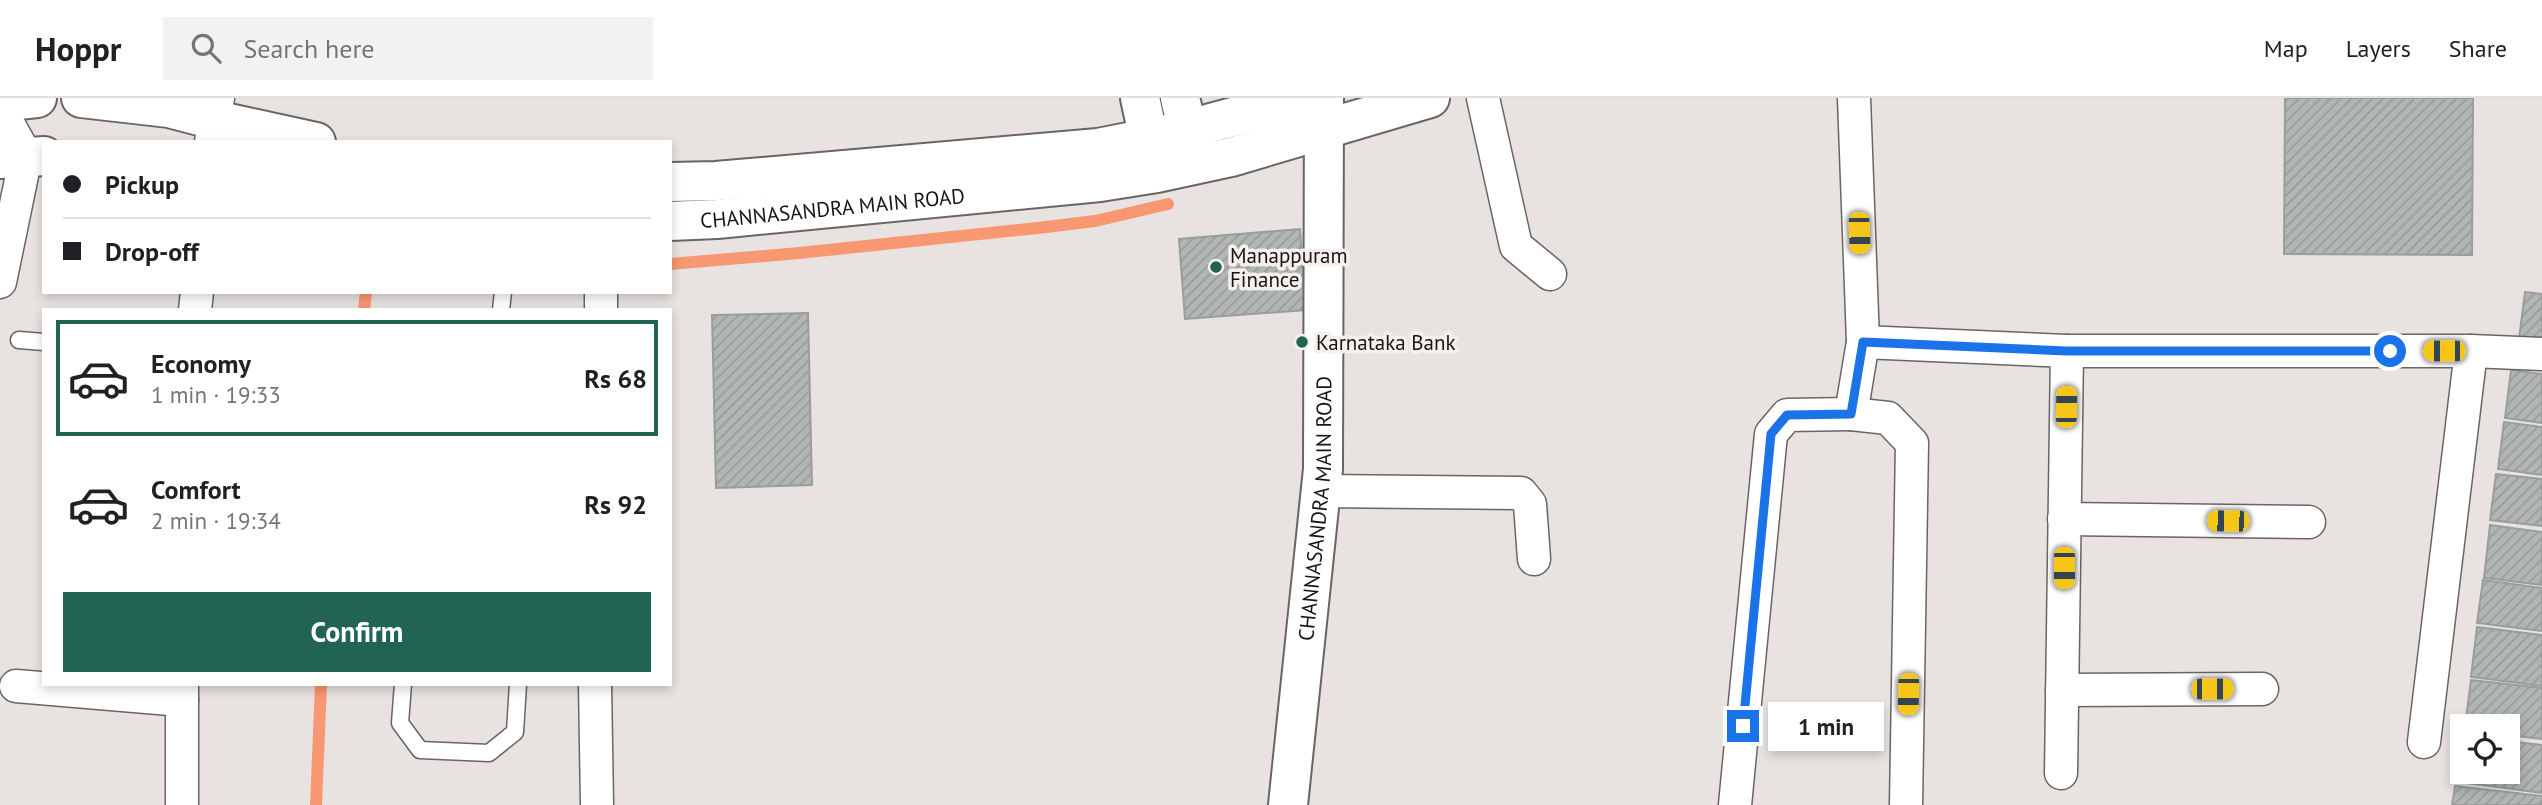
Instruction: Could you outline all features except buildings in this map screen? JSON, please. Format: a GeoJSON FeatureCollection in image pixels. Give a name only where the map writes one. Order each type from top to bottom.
{"type":"FeatureCollection","features":[{"type":"Feature","properties":{"kind":"main road"},"geometry":{"type":"LineString","coordinates":[[0,102],[37,98]]}},
{"type":"Feature","properties":{"kind":"main road"},"geometry":{"type":"LineString","coordinates":[[81,98],[169,108],[307,140]]}},
{"type":"Feature","properties":{"kind":"main road"},"geometry":{"type":"LineString","coordinates":[[1140,98],[1153,155]]}},
{"type":"Feature","properties":{"kind":"main road","name":"CHANNASANDRA MAIN ROAD"},"geometry":{"type":"LineString","coordinates":[[672,221],[1100,183],[1153,155],[1188,131],[1303,98]]}},
{"type":"Feature","properties":{"kind":"main road","name":"CHANNASANDRA MAIN ROAD"},"geometry":{"type":"LineString","coordinates":[[1188,131],[1231,157],[1324,114],[1430,98]]}},
{"type":"Feature","properties":{"kind":"main road","name":"CHANNASANDRA MAIN ROAD"},"geometry":{"type":"LineString","coordinates":[[1288,805],[1324,455],[1324,114]]}},
{"type":"Feature","properties":{"kind":"main road","name":"CHANNASANDRA MAIN ROAD"},"geometry":{"type":"LineString","coordinates":[[672,181],[716,181],[1098,148],[1153,155]]}},
{"type":"Feature","properties":{"kind":"street"},"geometry":{"type":"LineString","coordinates":[[1483,98],[1516,246],[1550,274]]}},
{"type":"Feature","properties":{"kind":"street"},"geometry":{"type":"LineString","coordinates":[[1851,414],[1863,342],[1854,98]]}},
{"type":"Feature","properties":{"kind":"street"},"geometry":{"type":"LineString","coordinates":[[0,109],[23,157],[0,282]]}},
{"type":"Feature","properties":{"kind":"street"},"geometry":{"type":"LineString","coordinates":[[1863,342],[2067,351],[2471,351],[2542,354]]}},
{"type":"Feature","properties":{"kind":"street"},"geometry":{"type":"LineString","coordinates":[[2061,773],[2067,351]]}},
{"type":"Feature","properties":{"kind":"street"},"geometry":{"type":"LineString","coordinates":[[2424,742],[2471,351]]}},
{"type":"Feature","properties":{"kind":"street"},"geometry":{"type":"LineString","coordinates":[[1735,805],[1771,434],[1787,415],[1851,414],[1888,418],[1912,443],[1906,805]]}},
{"type":"Feature","properties":{"kind":"street"},"geometry":{"type":"LineString","coordinates":[[1321,491],[1521,493],[1527,497],[1530,504],[1534,559]]}},
{"type":"Feature","properties":{"kind":"street"},"geometry":{"type":"LineString","coordinates":[[2064,519],[2309,522]]}},
{"type":"Feature","properties":{"kind":"street"},"geometry":{"type":"LineString","coordinates":[[16,686],[182,692],[181,805]]}},
{"type":"Feature","properties":{"kind":"street"},"geometry":{"type":"LineString","coordinates":[[595,686],[597,805]]}},
{"type":"Feature","properties":{"kind":"street"},"geometry":{"type":"LineString","coordinates":[[2062,690],[2262,689]]}},
{"type":"Feature","properties":{"kind":"lane"},"geometry":{"type":"LineString","coordinates":[[19,340],[42,342]]}},
{"type":"Feature","properties":{"kind":"lane"},"geometry":{"type":"LineString","coordinates":[[403,686],[400,723],[420,750],[489,753],[515,733],[518,686]]}},
{"type":"Feature","properties":{"kind":"waterway"},"geometry":{"type":"LineString","coordinates":[[672,264],[1038,228],[1095,221],[1168,204]]}},
{"type":"Feature","properties":{"kind":"waterway"},"geometry":{"type":"LineString","coordinates":[[364,308],[366,294]]}},
{"type":"Feature","properties":{"kind":"waterway"},"geometry":{"type":"LineString","coordinates":[[316,805],[321,686]]}},
{"type":"Feature","properties":{"kind":"place","name":"Manappuram Finance"},"geometry":{"type":"Point","coordinates":[1216,267]}},
{"type":"Feature","properties":{"kind":"place","name":"Karnataka Bank"},"geometry":{"type":"Point","coordinates":[1302,342]}},
{"type":"Feature","properties":{"kind":"route"},"geometry":{"type":"LineString","coordinates":[[1743,726],[1771,434],[1787,415],[1851,414],[1863,342],[2067,351],[2390,351]]}}]}
